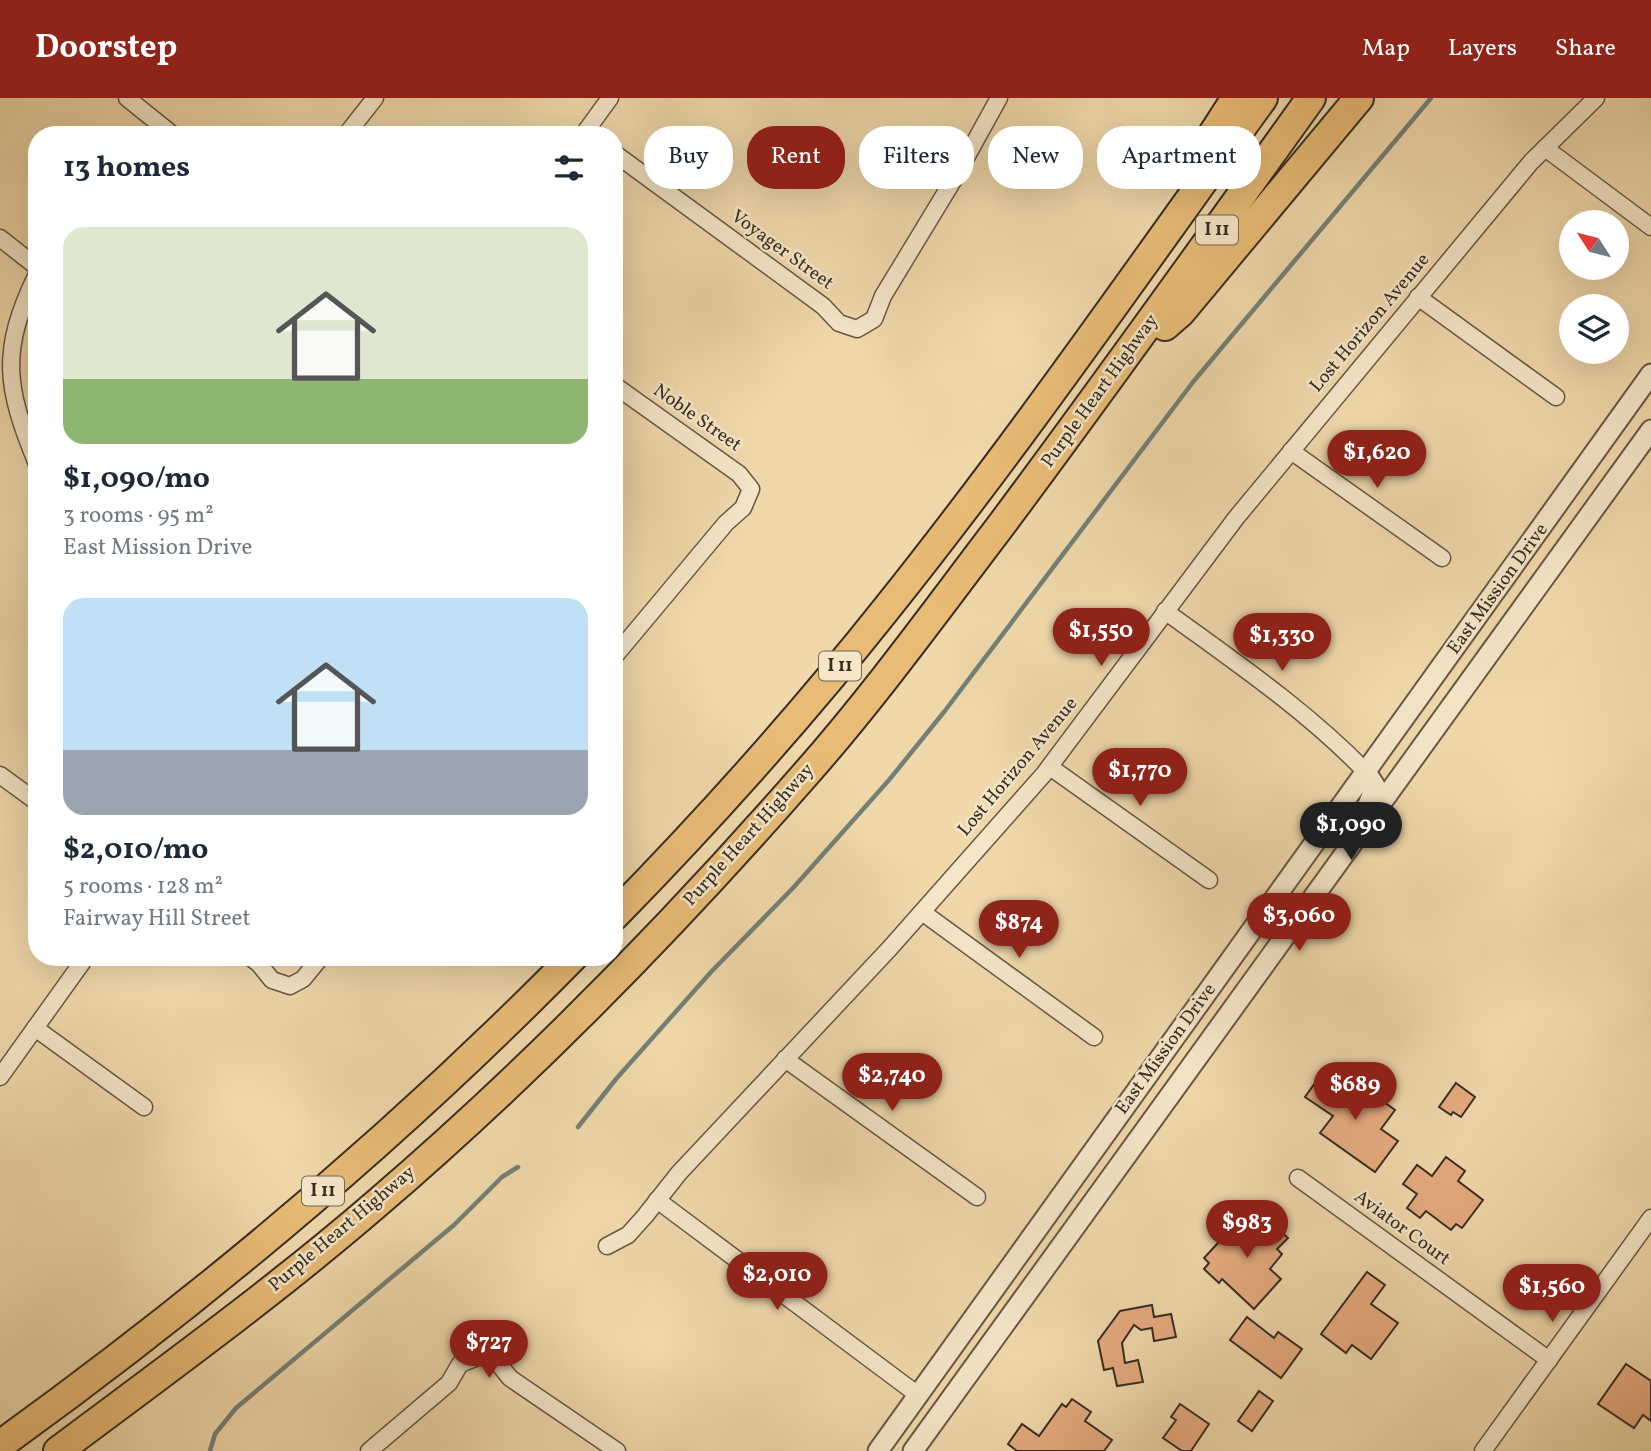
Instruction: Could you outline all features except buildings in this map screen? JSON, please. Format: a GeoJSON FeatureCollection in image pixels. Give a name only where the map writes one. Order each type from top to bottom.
{"type":"FeatureCollection","features":[{"type":"Feature","properties":{"kind":"highway"},"geometry":{"type":"LineString","coordinates":[[1045,399],[1236,98]]}},
{"type":"Feature","properties":{"kind":"highway","name":"Purple Heart Highway"},"geometry":{"type":"LineString","coordinates":[[623,906],[772,747],[887,608],[1045,399],[1263,98]]}},
{"type":"Feature","properties":{"kind":"highway","name":"Purple Heart Highway"},"geometry":{"type":"LineString","coordinates":[[58,1451],[248,1308],[374,1206],[533,1062],[669,925],[806,775],[906,652],[1123,362],[1311,98]]}},
{"type":"Feature","properties":{"kind":"highway"},"geometry":{"type":"LineString","coordinates":[[1123,362],[1180,313],[1359,98]]}},
{"type":"Feature","properties":{"kind":"highway","name":"I 11"},"geometry":{"type":"LineString","coordinates":[[0,1445],[56,1405],[228,1271],[342,1175],[503,1029],[564,966]]}},
{"type":"Feature","properties":{"kind":"street"},"geometry":{"type":"LineString","coordinates":[[353,126],[374,98]]}},
{"type":"Feature","properties":{"kind":"street"},"geometry":{"type":"LineString","coordinates":[[591,126],[610,98]]}},
{"type":"Feature","properties":{"kind":"street","name":"Voyager Street"},"geometry":{"type":"LineString","coordinates":[[623,160],[823,306],[839,323],[857,329],[874,319],[883,296],[957,174],[999,98]]}},
{"type":"Feature","properties":{"kind":"street","name":"Lost Horizon Avenue"},"geometry":{"type":"LineString","coordinates":[[607,1247],[628,1235],[718,1130],[922,912],[1049,767],[1236,518],[1545,148],[1596,98]]}},
{"type":"Feature","properties":{"kind":"street"},"geometry":{"type":"LineString","coordinates":[[134,101],[163,126]]}},
{"type":"Feature","properties":{"kind":"street"},"geometry":{"type":"LineString","coordinates":[[1545,148],[1651,227]]}},
{"type":"Feature","properties":{"kind":"street"},"geometry":{"type":"LineString","coordinates":[[0,238],[28,260]]}},
{"type":"Feature","properties":{"kind":"street"},"geometry":{"type":"LineString","coordinates":[[28,289],[13,314],[4,348],[4,365],[5,381],[28,442]]}},
{"type":"Feature","properties":{"kind":"street"},"geometry":{"type":"LineString","coordinates":[[1418,297],[1556,397]]}},
{"type":"Feature","properties":{"kind":"street","name":"East Mission Drive"},"geometry":{"type":"LineString","coordinates":[[878,1451],[1651,374]]}},
{"type":"Feature","properties":{"kind":"street","name":"Noble Street"},"geometry":{"type":"LineString","coordinates":[[623,391],[739,474],[751,489],[743,508],[726,523],[623,646]]}},
{"type":"Feature","properties":{"kind":"street","name":"East Mission Drive"},"geometry":{"type":"LineString","coordinates":[[913,1451],[1651,430]]}},
{"type":"Feature","properties":{"kind":"street"},"geometry":{"type":"LineString","coordinates":[[1292,451],[1442,558]]}},
{"type":"Feature","properties":{"kind":"street"},"geometry":{"type":"LineString","coordinates":[[1165,611],[1297,707],[1332,737],[1366,772],[1375,786],[1368,805],[1289,916],[1273,955]]}},
{"type":"Feature","properties":{"kind":"street"},"geometry":{"type":"LineString","coordinates":[[1049,767],[1209,880]]}},
{"type":"Feature","properties":{"kind":"street"},"geometry":{"type":"LineString","coordinates":[[0,775],[28,795]]}},
{"type":"Feature","properties":{"kind":"street"},"geometry":{"type":"LineString","coordinates":[[922,912],[1094,1037]]}},
{"type":"Feature","properties":{"kind":"street"},"geometry":{"type":"LineString","coordinates":[[0,1076],[80,966]]}},
{"type":"Feature","properties":{"kind":"street"},"geometry":{"type":"LineString","coordinates":[[261,966],[272,980],[290,986],[303,979],[314,966]]}},
{"type":"Feature","properties":{"kind":"street"},"geometry":{"type":"LineString","coordinates":[[35,1028],[144,1107]]}},
{"type":"Feature","properties":{"kind":"street"},"geometry":{"type":"LineString","coordinates":[[785,1059],[977,1197]]}},
{"type":"Feature","properties":{"kind":"street","name":"Aviator Court"},"geometry":{"type":"LineString","coordinates":[[1298,1178],[1549,1360]]}},
{"type":"Feature","properties":{"kind":"street"},"geometry":{"type":"LineString","coordinates":[[657,1200],[918,1395]]}},
{"type":"Feature","properties":{"kind":"street"},"geometry":{"type":"LineString","coordinates":[[1483,1451],[1651,1218]]}},
{"type":"Feature","properties":{"kind":"street"},"geometry":{"type":"LineString","coordinates":[[369,1451],[449,1383],[460,1364],[481,1356],[498,1363],[510,1378],[617,1451]]}},
{"type":"Feature","properties":{"kind":"waterway"},"geometry":{"type":"LineString","coordinates":[[578,1127],[616,1079],[711,972],[793,888],[889,780],[944,712],[1193,382],[1431,98]]}},
{"type":"Feature","properties":{"kind":"waterway"},"geometry":{"type":"LineString","coordinates":[[210,1451],[215,1434],[236,1408],[454,1225],[502,1177],[518,1167]]}}]}
